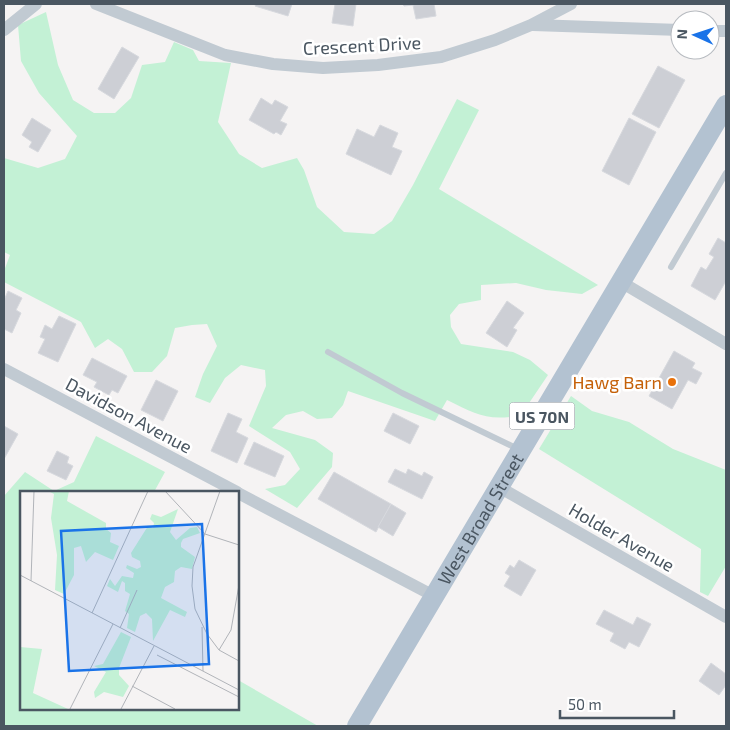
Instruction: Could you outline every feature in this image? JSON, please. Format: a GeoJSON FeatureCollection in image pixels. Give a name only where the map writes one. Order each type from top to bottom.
{"type":"FeatureCollection","features":[{"type":"Feature","properties":{"kind":"main road","name":"West Broad Street"},"geometry":{"type":"LineString","coordinates":[[356,726],[726,105]]}},
{"type":"Feature","properties":{"kind":"street"},"geometry":{"type":"LineString","coordinates":[[4,30],[36,4]]}},
{"type":"Feature","properties":{"kind":"street","name":"Crescent Drive"},"geometry":{"type":"LineString","coordinates":[[96,4],[225,55],[273,64],[323,68],[378,65],[441,57],[495,40],[571,4]]}},
{"type":"Feature","properties":{"kind":"street"},"geometry":{"type":"LineString","coordinates":[[530,25],[670,30]]}},
{"type":"Feature","properties":{"kind":"street"},"geometry":{"type":"LineString","coordinates":[[621,282],[726,344]]}},
{"type":"Feature","properties":{"kind":"street","name":"Davidson Avenue"},"geometry":{"type":"LineString","coordinates":[[4,369],[233,491]]}},
{"type":"Feature","properties":{"kind":"street","name":"Holder Avenue"},"geometry":{"type":"LineString","coordinates":[[500,487],[726,617]]}},
{"type":"Feature","properties":{"kind":"street","name":"Davidson Avenue"},"geometry":{"type":"LineString","coordinates":[[239,494],[434,596]]}},
{"type":"Feature","properties":{"kind":"lane"},"geometry":{"type":"LineString","coordinates":[[671,267],[726,173]]}},
{"type":"Feature","properties":{"kind":"lane"},"geometry":{"type":"LineString","coordinates":[[328,352],[402,393],[521,451]]}},
{"type":"Feature","properties":{"kind":"green space"},"geometry":{"type":"Polygon","coordinates":[[[46,12],[58,65],[73,100],[94,113],[115,113],[131,98],[142,65],[165,62],[174,42],[193,50],[199,61],[231,63],[218,122],[239,154],[262,168],[297,158],[304,170],[317,207],[344,232],[374,234],[392,221],[413,185],[457,99],[479,110],[439,189],[598,285],[582,294],[546,290],[516,283],[481,285],[481,300],[459,304],[450,315],[451,327],[461,344],[513,352],[530,360],[548,375],[521,415],[500,418],[491,417],[466,409],[447,400],[435,421],[348,391],[343,405],[332,418],[317,419],[303,411],[286,415],[272,428],[315,440],[333,453],[332,467],[297,508],[265,489],[285,485],[300,469],[290,452],[249,426],[266,386],[265,370],[241,365],[225,378],[210,403],[195,397],[203,374],[217,346],[207,324],[175,328],[167,356],[152,372],[134,372],[122,349],[108,339],[95,348],[81,322],[4,282],[4,271],[10,255],[4,252],[4,158],[38,168],[65,159],[77,136],[39,93],[21,61],[18,25],[46,12]]]}},
{"type":"Feature","properties":{"kind":"green space"},"geometry":{"type":"Polygon","coordinates":[[[571,396],[592,411],[629,422],[673,449],[726,470],[726,566],[708,596],[700,592],[701,549],[539,449],[571,396]]]}},
{"type":"Feature","properties":{"kind":"green space"},"geometry":{"type":"Polygon","coordinates":[[[96,436],[165,472],[155,491],[54,491],[74,482],[96,436]]]}},
{"type":"Feature","properties":{"kind":"green space"},"geometry":{"type":"Polygon","coordinates":[[[25,472],[54,491],[20,491],[20,710],[239,710],[239,681],[318,726],[4,726],[4,496],[25,472]]]}},
{"type":"Feature","properties":{"kind":"building"},"geometry":{"type":"Polygon","coordinates":[[[256,4],[292,4],[288,16],[255,6],[256,4]]]}},
{"type":"Feature","properties":{"kind":"building"},"geometry":{"type":"Polygon","coordinates":[[[335,4],[356,4],[353,26],[332,23],[335,4]]]}},
{"type":"Feature","properties":{"kind":"building"},"geometry":{"type":"Polygon","coordinates":[[[403,4],[434,4],[436,16],[416,19],[413,5],[404,6],[403,4]]]}},
{"type":"Feature","properties":{"kind":"building"},"geometry":{"type":"Polygon","coordinates":[[[122,47],[139,57],[114,99],[98,89],[122,47]]]}},
{"type":"Feature","properties":{"kind":"building"},"geometry":{"type":"Polygon","coordinates":[[[658,66],[685,80],[659,128],[632,114],[658,66]]]}},
{"type":"Feature","properties":{"kind":"building"},"geometry":{"type":"Polygon","coordinates":[[[261,98],[272,105],[275,100],[288,107],[280,121],[287,124],[281,135],[276,132],[274,134],[249,120],[261,98]]]}},
{"type":"Feature","properties":{"kind":"building"},"geometry":{"type":"Polygon","coordinates":[[[32,118],[51,130],[38,152],[29,147],[32,142],[22,135],[32,118]]]}},
{"type":"Feature","properties":{"kind":"building"},"geometry":{"type":"Polygon","coordinates":[[[629,118],[656,132],[629,185],[602,171],[629,118]]]}},
{"type":"Feature","properties":{"kind":"building"},"geometry":{"type":"Polygon","coordinates":[[[380,125],[398,133],[392,147],[402,151],[391,175],[346,154],[357,129],[374,137],[380,125]]]}},
{"type":"Feature","properties":{"kind":"building"},"geometry":{"type":"Polygon","coordinates":[[[718,238],[726,243],[726,281],[715,300],[691,286],[701,267],[706,270],[714,257],[709,254],[718,238]]]}},
{"type":"Feature","properties":{"kind":"building"},"geometry":{"type":"Polygon","coordinates":[[[8,291],[22,298],[16,310],[21,313],[12,333],[4,329],[4,300],[8,291]]]}},
{"type":"Feature","properties":{"kind":"building"},"geometry":{"type":"Polygon","coordinates":[[[507,301],[524,313],[513,328],[517,330],[507,347],[486,333],[507,301]]]}},
{"type":"Feature","properties":{"kind":"building"},"geometry":{"type":"Polygon","coordinates":[[[59,316],[76,324],[58,362],[38,353],[45,339],[40,337],[45,325],[52,329],[59,316]]]}},
{"type":"Feature","properties":{"kind":"building","name":"Hawg Barn"},"geometry":{"type":"Polygon","coordinates":[[[674,351],[695,363],[692,368],[702,373],[696,384],[688,380],[672,409],[649,396],[674,351]]]}},
{"type":"Feature","properties":{"kind":"building"},"geometry":{"type":"Polygon","coordinates":[[[92,358],[127,376],[118,393],[112,390],[109,395],[94,387],[97,382],[83,375],[92,358]]]}},
{"type":"Feature","properties":{"kind":"building"},"geometry":{"type":"Polygon","coordinates":[[[156,380],[178,391],[163,421],[141,410],[156,380]]]}},
{"type":"Feature","properties":{"kind":"building"},"geometry":{"type":"Polygon","coordinates":[[[228,413],[242,419],[236,432],[248,438],[237,463],[211,451],[228,413]]]}},
{"type":"Feature","properties":{"kind":"building"},"geometry":{"type":"Polygon","coordinates":[[[393,413],[419,426],[410,444],[384,431],[393,413]]]}},
{"type":"Feature","properties":{"kind":"building"},"geometry":{"type":"Polygon","coordinates":[[[4,426],[18,434],[4,459],[4,426]]]}},
{"type":"Feature","properties":{"kind":"building"},"geometry":{"type":"Polygon","coordinates":[[[254,442],[284,456],[275,477],[244,464],[254,442]]]}},
{"type":"Feature","properties":{"kind":"building"},"geometry":{"type":"Polygon","coordinates":[[[57,451],[69,457],[67,463],[73,466],[66,480],[47,471],[57,451]]]}},
{"type":"Feature","properties":{"kind":"building"},"geometry":{"type":"Polygon","coordinates":[[[395,469],[406,474],[408,469],[422,476],[424,472],[433,477],[422,499],[388,482],[395,469]]]}},
{"type":"Feature","properties":{"kind":"building"},"geometry":{"type":"Polygon","coordinates":[[[334,472],[391,504],[376,532],[318,499],[334,472]]]}},
{"type":"Feature","properties":{"kind":"building"},"geometry":{"type":"Polygon","coordinates":[[[391,504],[406,513],[393,536],[378,527],[391,504]]]}},
{"type":"Feature","properties":{"kind":"building"},"geometry":{"type":"Polygon","coordinates":[[[519,560],[536,570],[521,596],[504,586],[510,576],[505,573],[510,565],[514,568],[519,560]]]}},
{"type":"Feature","properties":{"kind":"building"},"geometry":{"type":"Polygon","coordinates":[[[604,610],[633,625],[637,617],[651,624],[639,647],[629,642],[625,649],[610,641],[614,633],[596,624],[604,610]]]}},
{"type":"Feature","properties":{"kind":"building"},"geometry":{"type":"Polygon","coordinates":[[[711,663],[726,674],[726,685],[719,695],[699,681],[711,663]]]}},
{"type":"Feature","properties":{"kind":"place","name":"Hawg Barn"},"geometry":{"type":"Point","coordinates":[672,382]}}]}
